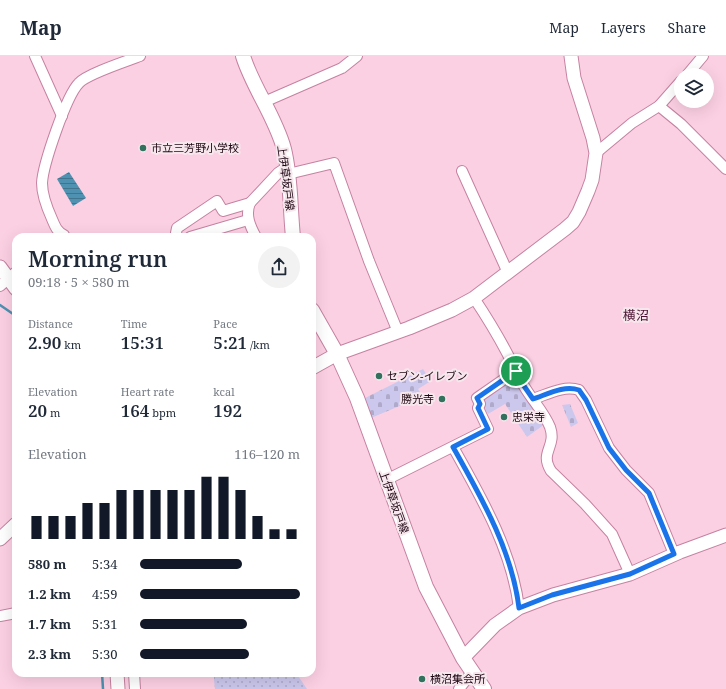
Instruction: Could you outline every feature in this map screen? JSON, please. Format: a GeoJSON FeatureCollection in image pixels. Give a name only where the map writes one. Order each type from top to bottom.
{"type":"FeatureCollection","features":[{"type":"Feature","properties":{"kind":"main road","name":"上伊草坂戸線"},"geometry":{"type":"LineString","coordinates":[[243,56],[284,148],[293,233]]}},
{"type":"Feature","properties":{"kind":"main road","name":"上伊草坂戸線"},"geometry":{"type":"LineString","coordinates":[[316,317],[338,354],[362,409],[386,480],[426,587],[463,658],[484,689]]}},
{"type":"Feature","properties":{"kind":"street"},"geometry":{"type":"LineString","coordinates":[[36,56],[62,116]]}},
{"type":"Feature","properties":{"kind":"street"},"geometry":{"type":"LineString","coordinates":[[61,233],[57,231],[48,212],[42,190],[42,182],[48,156],[62,116],[74,89],[81,81],[140,56]]}},
{"type":"Feature","properties":{"kind":"street"},"geometry":{"type":"LineString","coordinates":[[264,102],[342,68],[357,56]]}},
{"type":"Feature","properties":{"kind":"street"},"geometry":{"type":"LineString","coordinates":[[316,366],[338,354],[452,310],[474,298],[565,230],[573,222],[582,207],[592,180],[596,153],[593,138],[574,78],[571,56]]}},
{"type":"Feature","properties":{"kind":"street"},"geometry":{"type":"LineString","coordinates":[[693,68],[702,56]]}},
{"type":"Feature","properties":{"kind":"street"},"geometry":{"type":"LineString","coordinates":[[596,153],[632,123],[659,106],[674,89]]}},
{"type":"Feature","properties":{"kind":"street"},"geometry":{"type":"LineString","coordinates":[[659,106],[681,124],[726,169]]}},
{"type":"Feature","properties":{"kind":"street"},"geometry":{"type":"LineString","coordinates":[[254,233],[248,220],[248,209],[250,203],[278,173],[287,170],[334,163],[369,261],[398,332]]}},
{"type":"Feature","properties":{"kind":"street"},"geometry":{"type":"LineString","coordinates":[[462,170],[508,273]]}},
{"type":"Feature","properties":{"kind":"street"},"geometry":{"type":"LineString","coordinates":[[176,233],[177,228],[217,201],[223,211],[250,203]]}},
{"type":"Feature","properties":{"kind":"street"},"geometry":{"type":"LineString","coordinates":[[204,233],[248,220]]}},
{"type":"Feature","properties":{"kind":"street"},"geometry":{"type":"LineString","coordinates":[[0,267],[10,281]]}},
{"type":"Feature","properties":{"kind":"street"},"geometry":{"type":"LineString","coordinates":[[474,298],[508,354],[524,386],[550,427],[552,441],[546,458],[547,464],[551,471],[585,504],[612,534],[630,574]]}},
{"type":"Feature","properties":{"kind":"street"},"geometry":{"type":"LineString","coordinates":[[386,480],[488,429],[478,408],[480,404],[477,398],[516,371]]}},
{"type":"Feature","properties":{"kind":"street"},"geometry":{"type":"LineString","coordinates":[[533,399],[571,387],[579,390],[586,400],[609,448],[626,470],[649,493],[674,554]]}},
{"type":"Feature","properties":{"kind":"street"},"geometry":{"type":"LineString","coordinates":[[453,447],[478,493],[506,554],[517,590],[519,608]]}},
{"type":"Feature","properties":{"kind":"street"},"geometry":{"type":"LineString","coordinates":[[0,539],[12,528]]}},
{"type":"Feature","properties":{"kind":"street"},"geometry":{"type":"LineString","coordinates":[[463,658],[495,625],[519,608],[552,595],[630,574],[674,554],[724,538]]}},
{"type":"Feature","properties":{"kind":"street"},"geometry":{"type":"LineString","coordinates":[[0,616],[12,614]]}},
{"type":"Feature","properties":{"kind":"street"},"geometry":{"type":"LineString","coordinates":[[459,689],[472,672]]}},
{"type":"Feature","properties":{"kind":"street"},"geometry":{"type":"LineString","coordinates":[[117,677],[118,689]]}},
{"type":"Feature","properties":{"kind":"street"},"geometry":{"type":"LineString","coordinates":[[134,677],[135,689]]}},
{"type":"Feature","properties":{"kind":"green space"},"geometry":{"type":"Polygon","coordinates":[[[423,369],[431,381],[418,389],[420,392],[403,402],[402,405],[371,418],[363,399],[423,369]]]}},
{"type":"Feature","properties":{"kind":"green space"},"geometry":{"type":"Polygon","coordinates":[[[512,376],[545,424],[527,437],[505,404],[488,414],[479,400],[512,376]]]}},
{"type":"Feature","properties":{"kind":"green space"},"geometry":{"type":"Polygon","coordinates":[[[570,404],[578,423],[571,427],[562,405],[570,404]]]}},
{"type":"Feature","properties":{"kind":"green space"},"geometry":{"type":"Polygon","coordinates":[[[214,677],[299,677],[307,689],[215,689],[214,677]]]}},
{"type":"Feature","properties":{"kind":"water"},"geometry":{"type":"Polygon","coordinates":[[[69,172],[86,198],[73,206],[57,179],[69,172]]]}},
{"type":"Feature","properties":{"kind":"waterway"},"geometry":{"type":"LineString","coordinates":[[0,305],[12,313]]}},
{"type":"Feature","properties":{"kind":"waterway"},"geometry":{"type":"LineString","coordinates":[[102,677],[103,689]]}},
{"type":"Feature","properties":{"kind":"place","name":"市立三芳野小学校"},"geometry":{"type":"Point","coordinates":[143,148]}},
{"type":"Feature","properties":{"kind":"place","name":"セブン-イレブン"},"geometry":{"type":"Point","coordinates":[379,376]}},
{"type":"Feature","properties":{"kind":"place","name":"勝光寺"},"geometry":{"type":"Point","coordinates":[442,399]}},
{"type":"Feature","properties":{"kind":"place","name":"忠栄寺"},"geometry":{"type":"Point","coordinates":[504,417]}},
{"type":"Feature","properties":{"kind":"place","name":"横沼集会所"},"geometry":{"type":"Point","coordinates":[422,679]}},
{"type":"Feature","properties":{"kind":"district","name":"横沼"},"geometry":{"type":"Point","coordinates":[636,315]}},
{"type":"Feature","properties":{"kind":"route"},"geometry":{"type":"LineString","coordinates":[[516,371],[533,399],[571,387],[579,390],[586,400],[609,448],[626,470],[649,493],[664,533],[674,554],[630,574],[552,595],[519,608],[517,590],[506,554],[478,493],[453,447],[488,429],[478,408],[480,404],[477,398],[516,371]]}}]}
